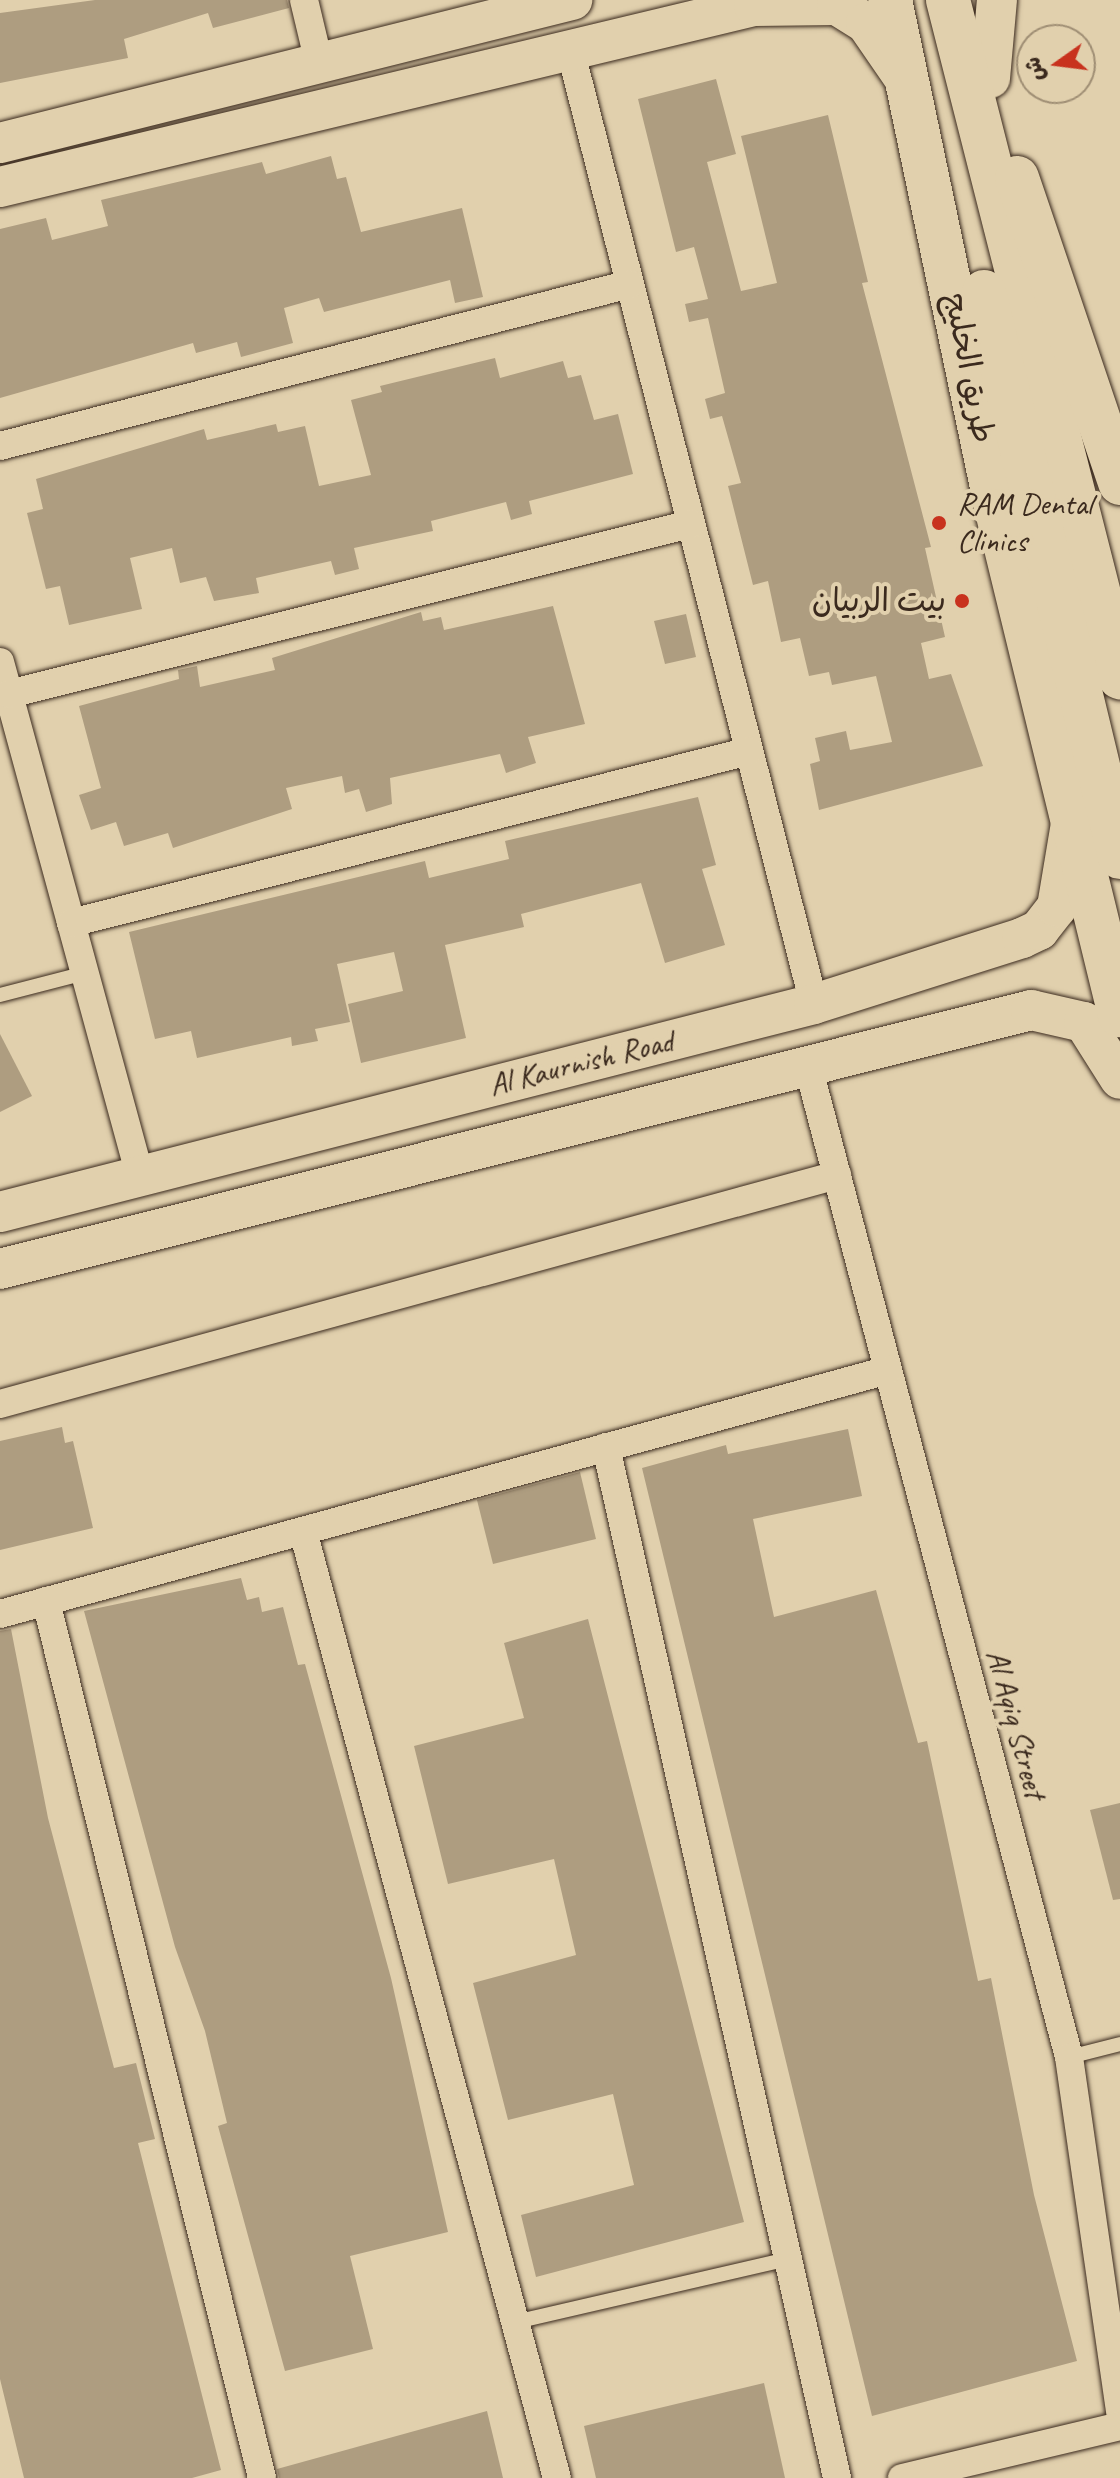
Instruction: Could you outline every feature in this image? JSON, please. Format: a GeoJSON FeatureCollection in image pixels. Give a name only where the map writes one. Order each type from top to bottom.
{"type":"FeatureCollection","features":[{"type":"Feature","properties":{"kind":"main road","name":"طريق الخليج"},"geometry":{"type":"LineString","coordinates":[[891,0],[997,511],[1120,1015]]}},
{"type":"Feature","properties":{"kind":"main road"},"geometry":{"type":"LineString","coordinates":[[891,0],[945,133],[1120,857]]}},
{"type":"Feature","properties":{"kind":"main road"},"geometry":{"type":"LineString","coordinates":[[948,0],[1120,677]]}},
{"type":"Feature","properties":{"kind":"main road"},"geometry":{"type":"LineString","coordinates":[[969,0],[1036,240],[1120,483]]}},
{"type":"Feature","properties":{"kind":"street"},"geometry":{"type":"LineString","coordinates":[[304,0],[319,63]]}},
{"type":"Feature","properties":{"kind":"street"},"geometry":{"type":"LineString","coordinates":[[990,78],[997,0]]}},
{"type":"Feature","properties":{"kind":"street"},"geometry":{"type":"LineString","coordinates":[[0,143],[563,1]]}},
{"type":"Feature","properties":{"kind":"street"},"geometry":{"type":"LineString","coordinates":[[0,187],[569,45],[778,3],[818,2],[852,13],[911,89]]}},
{"type":"Feature","properties":{"kind":"street"},"geometry":{"type":"LineString","coordinates":[[569,45],[814,1004],[803,1034],[640,1106]]}},
{"type":"Feature","properties":{"kind":"street"},"geometry":{"type":"LineString","coordinates":[[0,446],[630,284]]}},
{"type":"Feature","properties":{"kind":"street"},"geometry":{"type":"LineString","coordinates":[[9,694],[691,524]]}},
{"type":"Feature","properties":{"kind":"street"},"geometry":{"type":"LineString","coordinates":[[0,662],[140,1176]]}},
{"type":"Feature","properties":{"kind":"street"},"geometry":{"type":"LineString","coordinates":[[71,923],[749,751]]}},
{"type":"Feature","properties":{"kind":"street","name":"Al Kaurnish Road"},"geometry":{"type":"LineString","coordinates":[[0,1212],[814,1004],[1039,930],[1062,893],[1071,815]]}},
{"type":"Feature","properties":{"kind":"street","name":"Al Kaurnish Road"},"geometry":{"type":"LineString","coordinates":[[0,1269],[807,1062],[1047,1009],[1084,1022],[1120,1079]]}},
{"type":"Feature","properties":{"kind":"street","name":"Al Aqiq Street"},"geometry":{"type":"LineString","coordinates":[[807,1062],[1069,2057],[1120,2411]]}},
{"type":"Feature","properties":{"kind":"street"},"geometry":{"type":"LineString","coordinates":[[0,1404],[837,1175]]}},
{"type":"Feature","properties":{"kind":"street"},"geometry":{"type":"LineString","coordinates":[[0,1614],[888,1370]]}},
{"type":"Feature","properties":{"kind":"street"},"geometry":{"type":"LineString","coordinates":[[606,1447],[784,2260],[837,2478]]}},
{"type":"Feature","properties":{"kind":"street"},"geometry":{"type":"LineString","coordinates":[[303,1531],[557,2478]]}},
{"type":"Feature","properties":{"kind":"street"},"geometry":{"type":"LineString","coordinates":[[46,1601],[262,2478]]}},
{"type":"Feature","properties":{"kind":"street"},"geometry":{"type":"LineString","coordinates":[[902,2478],[1120,2426]]}},
{"type":"Feature","properties":{"kind":"lane"},"geometry":{"type":"LineString","coordinates":[[0,995],[85,973]]}},
{"type":"Feature","properties":{"kind":"lane"},"geometry":{"type":"LineString","coordinates":[[1069,2057],[1120,2044]]}},
{"type":"Feature","properties":{"kind":"lane"},"geometry":{"type":"LineString","coordinates":[[515,2322],[784,2260]]}},
{"type":"Feature","properties":{"kind":"building"},"geometry":{"type":"Polygon","coordinates":[[[95,0],[287,0],[289,8],[213,28],[208,13],[124,39],[128,58],[0,83],[0,13],[95,0]]]}},
{"type":"Feature","properties":{"kind":"building"},"geometry":{"type":"Polygon","coordinates":[[[716,79],[736,154],[707,162],[741,291],[777,283],[741,136],[828,115],[868,282],[862,283],[931,547],[925,548],[945,637],[921,643],[929,679],[951,674],[983,766],[819,810],[810,764],[820,761],[815,738],[846,731],[850,750],[892,742],[876,676],[832,685],[829,672],[809,676],[800,638],[781,642],[768,581],[753,585],[728,486],[741,483],[722,416],[710,419],[705,399],[725,393],[708,318],[689,322],[685,304],[708,299],[694,247],[676,252],[638,99],[716,79]]]}},
{"type":"Feature","properties":{"kind":"building"},"geometry":{"type":"Polygon","coordinates":[[[331,156],[337,179],[346,177],[361,232],[462,208],[483,297],[455,303],[450,280],[324,312],[319,298],[284,308],[293,343],[241,357],[237,342],[196,353],[193,343],[0,398],[0,229],[46,218],[52,240],[108,226],[101,200],[262,162],[266,174],[331,156]]]}},
{"type":"Feature","properties":{"kind":"building"},"geometry":{"type":"Polygon","coordinates":[[[495,358],[500,378],[563,361],[568,378],[581,375],[594,420],[618,414],[633,474],[529,501],[532,514],[511,520],[506,502],[431,521],[433,531],[354,548],[359,569],[335,575],[331,561],[256,578],[259,593],[214,601],[206,577],[180,583],[172,548],[130,558],[142,609],[69,625],[60,586],[46,589],[27,513],[43,509],[36,479],[204,429],[207,440],[276,424],[278,432],[305,426],[319,486],[371,475],[351,400],[382,392],[380,386],[495,358]]]}},
{"type":"Feature","properties":{"kind":"building"},"geometry":{"type":"Polygon","coordinates":[[[553,606],[585,724],[528,737],[536,763],[506,773],[500,754],[390,778],[392,804],[366,812],[359,789],[345,793],[342,776],[286,788],[292,809],[173,848],[168,833],[124,846],[116,822],[91,830],[79,795],[101,788],[79,706],[179,679],[178,670],[197,666],[200,687],[275,670],[272,658],[421,612],[423,621],[441,617],[444,630],[553,606]]]}},
{"type":"Feature","properties":{"kind":"building"},"geometry":{"type":"Polygon","coordinates":[[[686,614],[696,657],[665,664],[654,621],[686,614]]]}},
{"type":"Feature","properties":{"kind":"building"},"geometry":{"type":"Polygon","coordinates":[[[698,797],[716,865],[702,869],[725,945],[665,963],[641,883],[521,914],[524,927],[445,945],[466,1038],[361,1063],[348,1004],[403,991],[394,952],[337,964],[350,1022],[315,1029],[318,1041],[292,1046],[291,1037],[197,1058],[191,1031],[155,1039],[129,932],[425,861],[429,878],[509,859],[505,841],[698,797]]]}},
{"type":"Feature","properties":{"kind":"building"},"geometry":{"type":"Polygon","coordinates":[[[0,1034],[32,1096],[0,1112],[0,1034]]]}},
{"type":"Feature","properties":{"kind":"building"},"geometry":{"type":"Polygon","coordinates":[[[62,1427],[65,1443],[73,1441],[93,1528],[0,1550],[0,1441],[62,1427]]]}},
{"type":"Feature","properties":{"kind":"building"},"geometry":{"type":"Polygon","coordinates":[[[848,1429],[862,1496],[753,1519],[774,1617],[876,1590],[918,1743],[927,1741],[978,1981],[991,1978],[1034,2195],[1077,2361],[872,2416],[642,1468],[726,1445],[728,1454],[848,1429]]]}},
{"type":"Feature","properties":{"kind":"building"},"geometry":{"type":"Polygon","coordinates":[[[580,1472],[596,1539],[493,1564],[477,1500],[580,1472]]]}},
{"type":"Feature","properties":{"kind":"building"},"geometry":{"type":"Polygon","coordinates":[[[241,1578],[247,1600],[259,1597],[262,1612],[283,1607],[298,1665],[305,1664],[391,1978],[448,2232],[350,2256],[373,2349],[285,2371],[218,2126],[227,2123],[205,2031],[175,1947],[84,1611],[241,1578]]]}},
{"type":"Feature","properties":{"kind":"building"},"geometry":{"type":"Polygon","coordinates":[[[588,1619],[744,2222],[536,2277],[521,2215],[634,2185],[613,2094],[508,2120],[473,1983],[576,1955],[554,1859],[448,1884],[414,1746],[524,1718],[504,1643],[588,1619]]]}},
{"type":"Feature","properties":{"kind":"building"},"geometry":{"type":"Polygon","coordinates":[[[11,1629],[48,1818],[114,2068],[136,2063],[155,2139],[138,2143],[221,2470],[192,2478],[24,2478],[0,2379],[0,1631],[11,1629]]]}},
{"type":"Feature","properties":{"kind":"building"},"geometry":{"type":"Polygon","coordinates":[[[1120,1803],[1120,1899],[1113,1900],[1090,1810],[1120,1803]]]}},
{"type":"Feature","properties":{"kind":"building"},"geometry":{"type":"Polygon","coordinates":[[[764,2383],[785,2478],[596,2478],[584,2426],[764,2383]]]}},
{"type":"Feature","properties":{"kind":"building"},"geometry":{"type":"Polygon","coordinates":[[[487,2411],[503,2478],[279,2478],[277,2469],[487,2411]]]}},
{"type":"Feature","properties":{"kind":"place","name":"RAM Dental Clinics"},"geometry":{"type":"Point","coordinates":[939,523]}},
{"type":"Feature","properties":{"kind":"place","name":"بيت الربيان"},"geometry":{"type":"Point","coordinates":[962,601]}}]}
